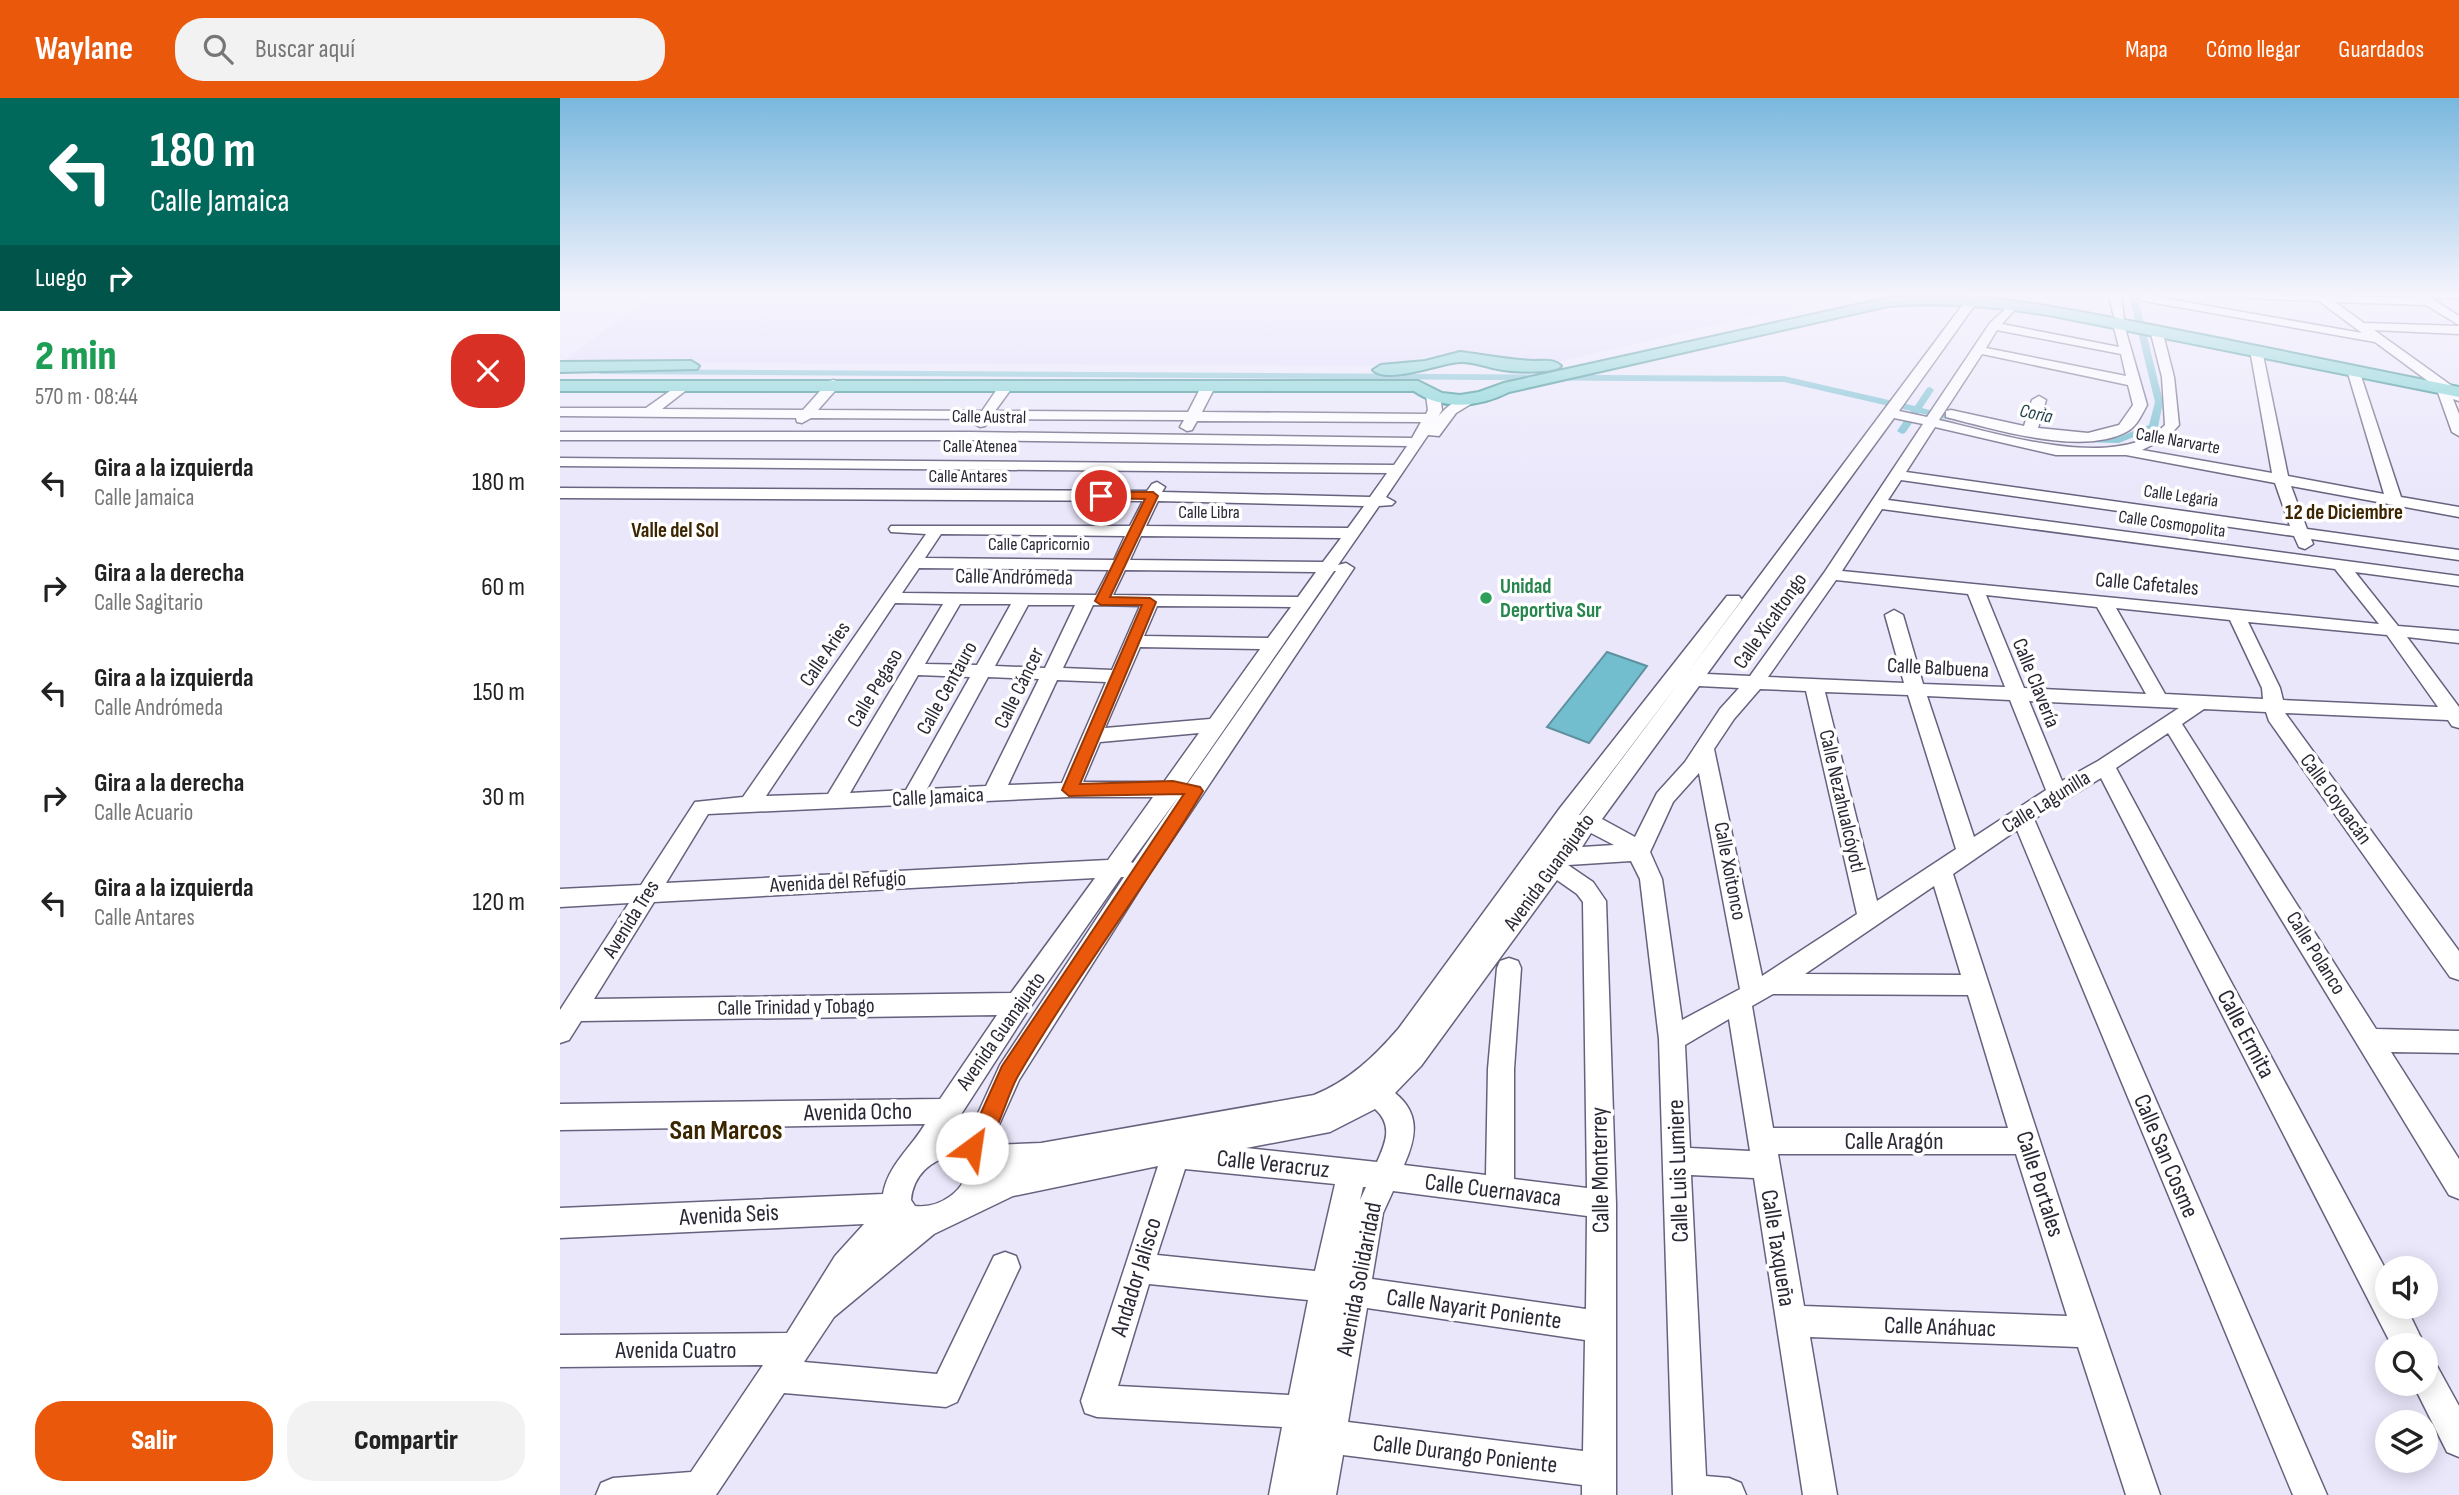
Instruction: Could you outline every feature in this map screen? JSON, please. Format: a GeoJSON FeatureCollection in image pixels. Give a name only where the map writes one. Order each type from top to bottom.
{"type":"FeatureCollection","features":[{"type":"Feature","properties":{"kind":"main road"},"geometry":{"type":"LineString","coordinates":[[1425,390],[1457,360]]}},
{"type":"Feature","properties":{"kind":"main road"},"geometry":{"type":"LineString","coordinates":[[1487,360],[1505,377],[1542,381],[1636,360]]}},
{"type":"Feature","properties":{"kind":"main road"},"geometry":{"type":"LineString","coordinates":[[560,386],[1007,385],[1215,375],[1425,390],[1472,399],[1490,395],[1505,377],[1591,360]]}},
{"type":"Feature","properties":{"kind":"main road"},"geometry":{"type":"LineString","coordinates":[[2305,360],[2451,389]]}},
{"type":"Feature","properties":{"kind":"main road"},"geometry":{"type":"LineString","coordinates":[[2312,360],[2451,389]]}},
{"type":"Feature","properties":{"kind":"main road"},"geometry":{"type":"LineString","coordinates":[[560,366],[709,366]]}},
{"type":"Feature","properties":{"kind":"main road"},"geometry":{"type":"LineString","coordinates":[[1215,375],[1259,390],[1409,394],[1427,402],[1425,390]]}},
{"type":"Feature","properties":{"kind":"street","name":"Avenida Guanajuato"},"geometry":{"type":"LineString","coordinates":[[1896,407],[1923,360]]}},
{"type":"Feature","properties":{"kind":"street","name":"Avenida Guanajuato"},"geometry":{"type":"LineString","coordinates":[[964,1205],[1009,1183],[1330,1119],[1361,1105],[1384,1064],[1408,1036],[1568,814],[1682,679],[1896,407],[1927,360]]}},
{"type":"Feature","properties":{"kind":"street"},"geometry":{"type":"LineString","coordinates":[[1932,417],[1972,360]]}},
{"type":"Feature","properties":{"kind":"street"},"geometry":{"type":"LineString","coordinates":[[2029,360],[2135,382],[2129,360]]}},
{"type":"Feature","properties":{"kind":"street"},"geometry":{"type":"LineString","coordinates":[[2126,451],[2156,438],[2172,425],[2168,377],[2158,360]]}},
{"type":"Feature","properties":{"kind":"street"},"geometry":{"type":"LineString","coordinates":[[2258,360],[2281,480],[2302,533],[2310,562]]}},
{"type":"Feature","properties":{"kind":"street"},"geometry":{"type":"LineString","coordinates":[[2408,360],[2451,389],[2459,432]]}},
{"type":"Feature","properties":{"kind":"street"},"geometry":{"type":"LineString","coordinates":[[2353,370],[2394,500]]}},
{"type":"Feature","properties":{"kind":"street","name":"Calle Cáncer"},"geometry":{"type":"LineString","coordinates":[[993,794],[1050,675],[1119,564],[1215,375]]}},
{"type":"Feature","properties":{"kind":"street","name":"Calle Narvarte"},"geometry":{"type":"LineString","coordinates":[[1932,417],[2075,437],[2104,434],[2123,429],[2135,415],[2140,405],[2135,382]]}},
{"type":"Feature","properties":{"kind":"street"},"geometry":{"type":"LineString","coordinates":[[726,492],[809,412],[834,384]]}},
{"type":"Feature","properties":{"kind":"street"},"geometry":{"type":"LineString","coordinates":[[560,487],[684,385]]}},
{"type":"Feature","properties":{"kind":"street"},"geometry":{"type":"LineString","coordinates":[[922,495],[1007,385]]}},
{"type":"Feature","properties":{"kind":"street"},"geometry":{"type":"LineString","coordinates":[[560,412],[1193,416],[1425,390]]}},
{"type":"Feature","properties":{"kind":"street","name":"Avenida Guanajuato"},"geometry":{"type":"LineString","coordinates":[[924,1152],[947,1111],[1018,1004],[1272,644],[1353,533],[1382,501],[1399,469],[1418,442],[1425,390]]}},
{"type":"Feature","properties":{"kind":"street","name":"Avenida Guanajuato"},"geometry":{"type":"LineString","coordinates":[[1472,399],[1458,405],[1443,419],[1382,501],[1223,750],[1140,870],[1009,1073],[976,1153],[1010,1159],[1041,1156],[1314,1107],[1347,1093],[1370,1088],[1399,1074],[1586,821],[1682,679]]}},
{"type":"Feature","properties":{"kind":"street"},"geometry":{"type":"LineString","coordinates":[[2030,431],[2039,400]]}},
{"type":"Feature","properties":{"kind":"street","name":"Calle Narvarte"},"geometry":{"type":"LineString","coordinates":[[1896,407],[2056,451],[2126,451],[2459,512]]}},
{"type":"Feature","properties":{"kind":"street","name":"Calle Xicaltongo"},"geometry":{"type":"LineString","coordinates":[[1639,852],[1664,798],[1704,749],[1727,714],[1755,682],[1831,575],[1899,475],[1932,417]]}},
{"type":"Feature","properties":{"kind":"street","name":"Calle Austral"},"geometry":{"type":"LineString","coordinates":[[560,436],[970,436],[1418,442]]}},
{"type":"Feature","properties":{"kind":"street","name":"Calle Atenea"},"geometry":{"type":"LineString","coordinates":[[560,462],[1399,469]]}},
{"type":"Feature","properties":{"kind":"street","name":"Calle Legaria"},"geometry":{"type":"LineString","coordinates":[[1899,475],[2459,555]]}},
{"type":"Feature","properties":{"kind":"street","name":"Calle Antares"},"geometry":{"type":"LineString","coordinates":[[560,493],[1153,496],[1382,501]]}},
{"type":"Feature","properties":{"kind":"street","name":"Calle Libra"},"geometry":{"type":"LineString","coordinates":[[922,495],[897,529],[1353,533]]}},
{"type":"Feature","properties":{"kind":"street","name":"Calle Cosmopolita"},"geometry":{"type":"LineString","coordinates":[[1880,504],[2459,581]]}},
{"type":"Feature","properties":{"kind":"street","name":"Calle Aries"},"geometry":{"type":"LineString","coordinates":[[750,804],[937,529]]}},
{"type":"Feature","properties":{"kind":"street","name":"Calle Capricornio"},"geometry":{"type":"LineString","coordinates":[[915,563],[1331,566]]}},
{"type":"Feature","properties":{"kind":"street"},"geometry":{"type":"LineString","coordinates":[[2340,565],[2457,716]]}},
{"type":"Feature","properties":{"kind":"street","name":"Calle Cafetales"},"geometry":{"type":"LineString","coordinates":[[1831,575],[2459,637]]}},
{"type":"Feature","properties":{"kind":"street","name":"Calle Clavería"},"geometry":{"type":"LineString","coordinates":[[1975,590],[2057,793]]}},
{"type":"Feature","properties":{"kind":"street","name":"Calle Andrómeda"},"geometry":{"type":"LineString","coordinates":[[890,598],[1304,602]]}},
{"type":"Feature","properties":{"kind":"street","name":"Calle Pegaso"},"geometry":{"type":"LineString","coordinates":[[834,801],[954,599]]}},
{"type":"Feature","properties":{"kind":"street","name":"Calle Centauro"},"geometry":{"type":"LineString","coordinates":[[912,798],[1022,600]]}},
{"type":"Feature","properties":{"kind":"street"},"geometry":{"type":"LineString","coordinates":[[1069,790],[1150,602]]}},
{"type":"Feature","properties":{"kind":"street"},"geometry":{"type":"LineString","coordinates":[[2104,603],[2159,700]]}},
{"type":"Feature","properties":{"kind":"street"},"geometry":{"type":"LineString","coordinates":[[1894,615],[1914,689],[1968,853]]}},
{"type":"Feature","properties":{"kind":"street","name":"Calle Coyoacán"},"geometry":{"type":"LineString","coordinates":[[2238,616],[2271,688],[2276,716],[2459,970]]}},
{"type":"Feature","properties":{"kind":"street"},"geometry":{"type":"LineString","coordinates":[[1133,641],[1272,644]]}},
{"type":"Feature","properties":{"kind":"street"},"geometry":{"type":"LineString","coordinates":[[913,669],[1119,677]]}},
{"type":"Feature","properties":{"kind":"street","name":"Calle Balbuena"},"geometry":{"type":"LineString","coordinates":[[1682,679],[2201,702]]}},
{"type":"Feature","properties":{"kind":"street","name":"Calle Nezahualcóyotl"},"geometry":{"type":"LineString","coordinates":[[1815,685],[1869,917]]}},
{"type":"Feature","properties":{"kind":"street"},"geometry":{"type":"LineString","coordinates":[[2201,702],[2457,716]]}},
{"type":"Feature","properties":{"kind":"street","name":"Calle Lagunilla"},"geometry":{"type":"LineString","coordinates":[[1672,1039],[1754,993],[2057,793],[2201,702]]}},
{"type":"Feature","properties":{"kind":"street","name":"Calle Polanco"},"geometry":{"type":"LineString","coordinates":[[2171,722],[2459,1185]]}},
{"type":"Feature","properties":{"kind":"street"},"geometry":{"type":"LineString","coordinates":[[1094,736],[1217,725]]}},
{"type":"Feature","properties":{"kind":"street"},"geometry":{"type":"LineString","coordinates":[[1200,746],[1223,750]]}},
{"type":"Feature","properties":{"kind":"street","name":"Calle Xoitonco"},"geometry":{"type":"LineString","coordinates":[[1704,749],[1754,993]]}},
{"type":"Feature","properties":{"kind":"street","name":"Calle Ermita"},"geometry":{"type":"LineString","coordinates":[[2105,765],[2375,1280]]}},
{"type":"Feature","properties":{"kind":"street","name":"Calle Jamaica"},"geometry":{"type":"LineString","coordinates":[[702,807],[1069,790],[1173,787],[1195,791]]}},
{"type":"Feature","properties":{"kind":"street","name":"Avenida Tres"},"geometry":{"type":"LineString","coordinates":[[560,1032],[702,807]]}},
{"type":"Feature","properties":{"kind":"street","name":"Calle San Cosme"},"geometry":{"type":"LineString","coordinates":[[2022,816],[2310,1495]]}},
{"type":"Feature","properties":{"kind":"street"},"geometry":{"type":"LineString","coordinates":[[1586,821],[1621,838],[1639,852]]}},
{"type":"Feature","properties":{"kind":"street"},"geometry":{"type":"LineString","coordinates":[[1557,861],[1639,852]]}},
{"type":"Feature","properties":{"kind":"street","name":"Calle Luis Lumiere"},"geometry":{"type":"LineString","coordinates":[[1639,852],[1648,865],[1651,879],[1672,1039],[1679,1161],[1690,1493]]}},
{"type":"Feature","properties":{"kind":"street","name":"Calle Monterrey"},"geometry":{"type":"LineString","coordinates":[[1557,861],[1585,888],[1594,901],[1602,1204],[1599,1327],[1600,1483]]}},
{"type":"Feature","properties":{"kind":"street","name":"Avenida del Refugio"},"geometry":{"type":"LineString","coordinates":[[560,898],[1116,867],[1140,870]]}},
{"type":"Feature","properties":{"kind":"street","name":"Calle Portales"},"geometry":{"type":"LineString","coordinates":[[1941,871],[1975,985],[2143,1495]]}},
{"type":"Feature","properties":{"kind":"street"},"geometry":{"type":"LineString","coordinates":[[1500,1192],[1501,1069],[1509,968]]}},
{"type":"Feature","properties":{"kind":"street"},"geometry":{"type":"LineString","coordinates":[[1754,993],[1975,985]]}},
{"type":"Feature","properties":{"kind":"street","name":"Calle Taxqueña"},"geometry":{"type":"LineString","coordinates":[[1754,993],[1763,1153],[1820,1495]]}},
{"type":"Feature","properties":{"kind":"street","name":"Calle Trinidad y Tobago"},"geometry":{"type":"LineString","coordinates":[[574,1010],[1018,1004]]}},
{"type":"Feature","properties":{"kind":"street"},"geometry":{"type":"LineString","coordinates":[[2370,1040],[2459,1042]]}},
{"type":"Feature","properties":{"kind":"street","name":"Avenida Solidaridad"},"geometry":{"type":"LineString","coordinates":[[1340,1290],[1384,1176],[1401,1140],[1399,1074]]}},
{"type":"Feature","properties":{"kind":"street"},"geometry":{"type":"LineString","coordinates":[[1370,1088],[1399,1118]]}},
{"type":"Feature","properties":{"kind":"street","name":"Avenida Ocho"},"geometry":{"type":"LineString","coordinates":[[560,1117],[947,1111]]}},
{"type":"Feature","properties":{"kind":"street","name":"Calle Aragón"},"geometry":{"type":"LineString","coordinates":[[1679,1161],[1763,1153],[2026,1141]]}},
{"type":"Feature","properties":{"kind":"street"},"geometry":{"type":"LineString","coordinates":[[950,1143],[976,1153],[980,1180],[964,1205],[946,1216],[928,1221],[914,1220],[899,1209],[895,1194],[900,1179],[910,1164],[924,1152],[950,1143]]}},
{"type":"Feature","properties":{"kind":"street","name":"Calle Veracruz"},"geometry":{"type":"LineString","coordinates":[[1169,1153],[1384,1176]]}},
{"type":"Feature","properties":{"kind":"street","name":"Andador Jalisco"},"geometry":{"type":"LineString","coordinates":[[1097,1401],[1139,1268],[1169,1153]]}},
{"type":"Feature","properties":{"kind":"street","name":"Avenida Solidaridad"},"geometry":{"type":"LineString","coordinates":[[1286,1495],[1309,1427],[1340,1290],[1352,1172]]}},
{"type":"Feature","properties":{"kind":"street","name":"Calle Cuernavaca"},"geometry":{"type":"LineString","coordinates":[[1384,1176],[1602,1204]]}},
{"type":"Feature","properties":{"kind":"street"},"geometry":{"type":"LineString","coordinates":[[613,1495],[698,1492],[821,1310],[835,1278],[899,1209]]}},
{"type":"Feature","properties":{"kind":"street","name":"Avenida Seis"},"geometry":{"type":"LineString","coordinates":[[560,1223],[899,1209]]}},
{"type":"Feature","properties":{"kind":"street"},"geometry":{"type":"LineString","coordinates":[[821,1310],[880,1258],[928,1221]]}},
{"type":"Feature","properties":{"kind":"street"},"geometry":{"type":"LineString","coordinates":[[775,1376],[946,1391],[1005,1266]]}},
{"type":"Feature","properties":{"kind":"street","name":"Calle Nayarit Poniente"},"geometry":{"type":"LineString","coordinates":[[1139,1268],[1340,1290],[1599,1327]]}},
{"type":"Feature","properties":{"kind":"street","name":"Calle Anáhuac"},"geometry":{"type":"LineString","coordinates":[[1790,1321],[2091,1332]]}},
{"type":"Feature","properties":{"kind":"street","name":"Avenida Cuatro"},"geometry":{"type":"LineString","coordinates":[[560,1351],[793,1349]]}},
{"type":"Feature","properties":{"kind":"street"},"geometry":{"type":"LineString","coordinates":[[2436,1396],[2459,1440]]}},
{"type":"Feature","properties":{"kind":"street","name":"Calle Durango Poniente"},"geometry":{"type":"LineString","coordinates":[[1097,1401],[1309,1427],[1600,1483]]}},
{"type":"Feature","properties":{"kind":"street","name":"Avenida Solidaridad"},"geometry":{"type":"LineString","coordinates":[[1309,1427],[1319,1495]]}},
{"type":"Feature","properties":{"kind":"street"},"geometry":{"type":"LineString","coordinates":[[1690,1493],[1729,1495]]}},
{"type":"Feature","properties":{"kind":"shaded area"},"geometry":{"type":"Polygon","coordinates":[[[565,360],[1410,360],[1380,366],[563,362],[565,360]]]}},
{"type":"Feature","properties":{"kind":"shaded area"},"geometry":{"type":"Polygon","coordinates":[[[1504,360],[1565,360],[1549,364],[1504,360]]]}},
{"type":"Feature","properties":{"kind":"water"},"geometry":{"type":"Polygon","coordinates":[[[1607,652],[1647,666],[1589,743],[1547,727],[1607,652]]]}},
{"type":"Feature","properties":{"kind":"waterway","name":"Coria"},"geometry":{"type":"LineString","coordinates":[[2081,440],[2119,440],[2153,427],[2159,402],[2149,360]]}},
{"type":"Feature","properties":{"kind":"waterway","name":"Coria"},"geometry":{"type":"LineString","coordinates":[[600,371],[1784,379],[1917,409]]}},
{"type":"Feature","properties":{"kind":"waterway"},"geometry":{"type":"LineString","coordinates":[[1917,409],[1930,390]]}},
{"type":"Feature","properties":{"kind":"waterway"},"geometry":{"type":"LineString","coordinates":[[1902,431],[1917,409]]}},
{"type":"Feature","properties":{"kind":"waterway","name":"Coria"},"geometry":{"type":"LineString","coordinates":[[1917,409],[1964,420]]}},
{"type":"Feature","properties":{"kind":"place","name":"Unidad Deportiva Sur"},"geometry":{"type":"Point","coordinates":[1486,598]}},
{"type":"Feature","properties":{"kind":"district","name":"12 de Diciembre"},"geometry":{"type":"Point","coordinates":[2344,512]}},
{"type":"Feature","properties":{"kind":"district","name":"Valle del Sol"},"geometry":{"type":"Point","coordinates":[675,530]}},
{"type":"Feature","properties":{"kind":"district","name":"San Marcos"},"geometry":{"type":"Point","coordinates":[726,1130]}},
{"type":"Feature","properties":{"kind":"route"},"geometry":{"type":"LineString","coordinates":[[972,1148],[984,1131],[1009,1073],[1140,870],[1195,791],[1173,787],[1069,790],[1150,602],[1101,601],[1153,496],[1101,496]]}}]}
